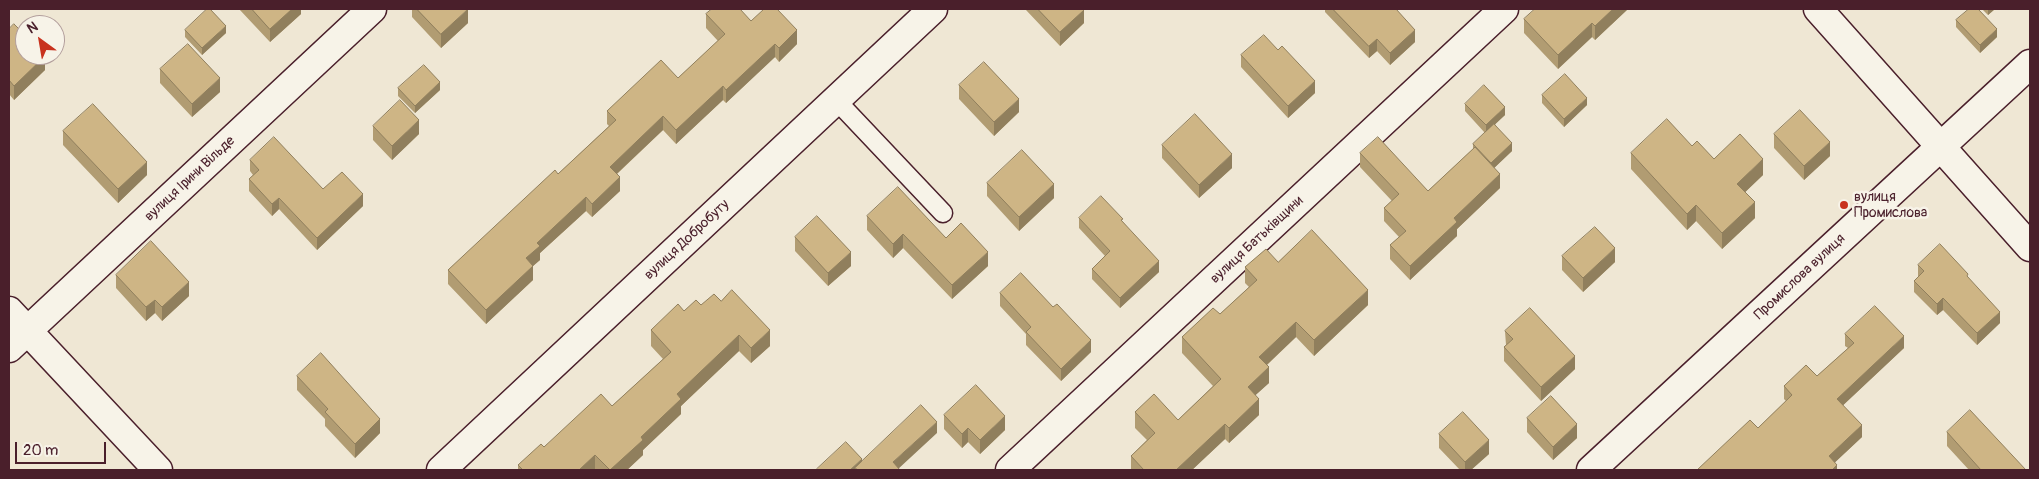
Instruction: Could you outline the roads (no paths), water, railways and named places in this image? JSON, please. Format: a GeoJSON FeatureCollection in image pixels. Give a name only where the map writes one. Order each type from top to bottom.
{"type":"FeatureCollection","features":[{"type":"Feature","properties":{"kind":"street","name":"вулиця Ірини Вільде"},"geometry":{"type":"LineString","coordinates":[[18,340],[372,9]]}},
{"type":"Feature","properties":{"kind":"street","name":"вулиця Добробуту"},"geometry":{"type":"LineString","coordinates":[[441,470],[933,9]]}},
{"type":"Feature","properties":{"kind":"street","name":"вулиця Батьківщини"},"geometry":{"type":"LineString","coordinates":[[1010,470],[1504,9]]}},
{"type":"Feature","properties":{"kind":"street"},"geometry":{"type":"LineString","coordinates":[[1818,9],[2030,247]]}},
{"type":"Feature","properties":{"kind":"street","name":"Промислова вулиця"},"geometry":{"type":"LineString","coordinates":[[1591,470],[2030,64]]}},
{"type":"Feature","properties":{"kind":"street"},"geometry":{"type":"LineString","coordinates":[[9,311],[18,340],[158,470]]}},
{"type":"Feature","properties":{"kind":"lane"},"geometry":{"type":"LineString","coordinates":[[836,100],[943,213]]}},
{"type":"Feature","properties":{"kind":"place","name":"вулиця Промислова"},"geometry":{"type":"Point","coordinates":[1844,205]}}]}
